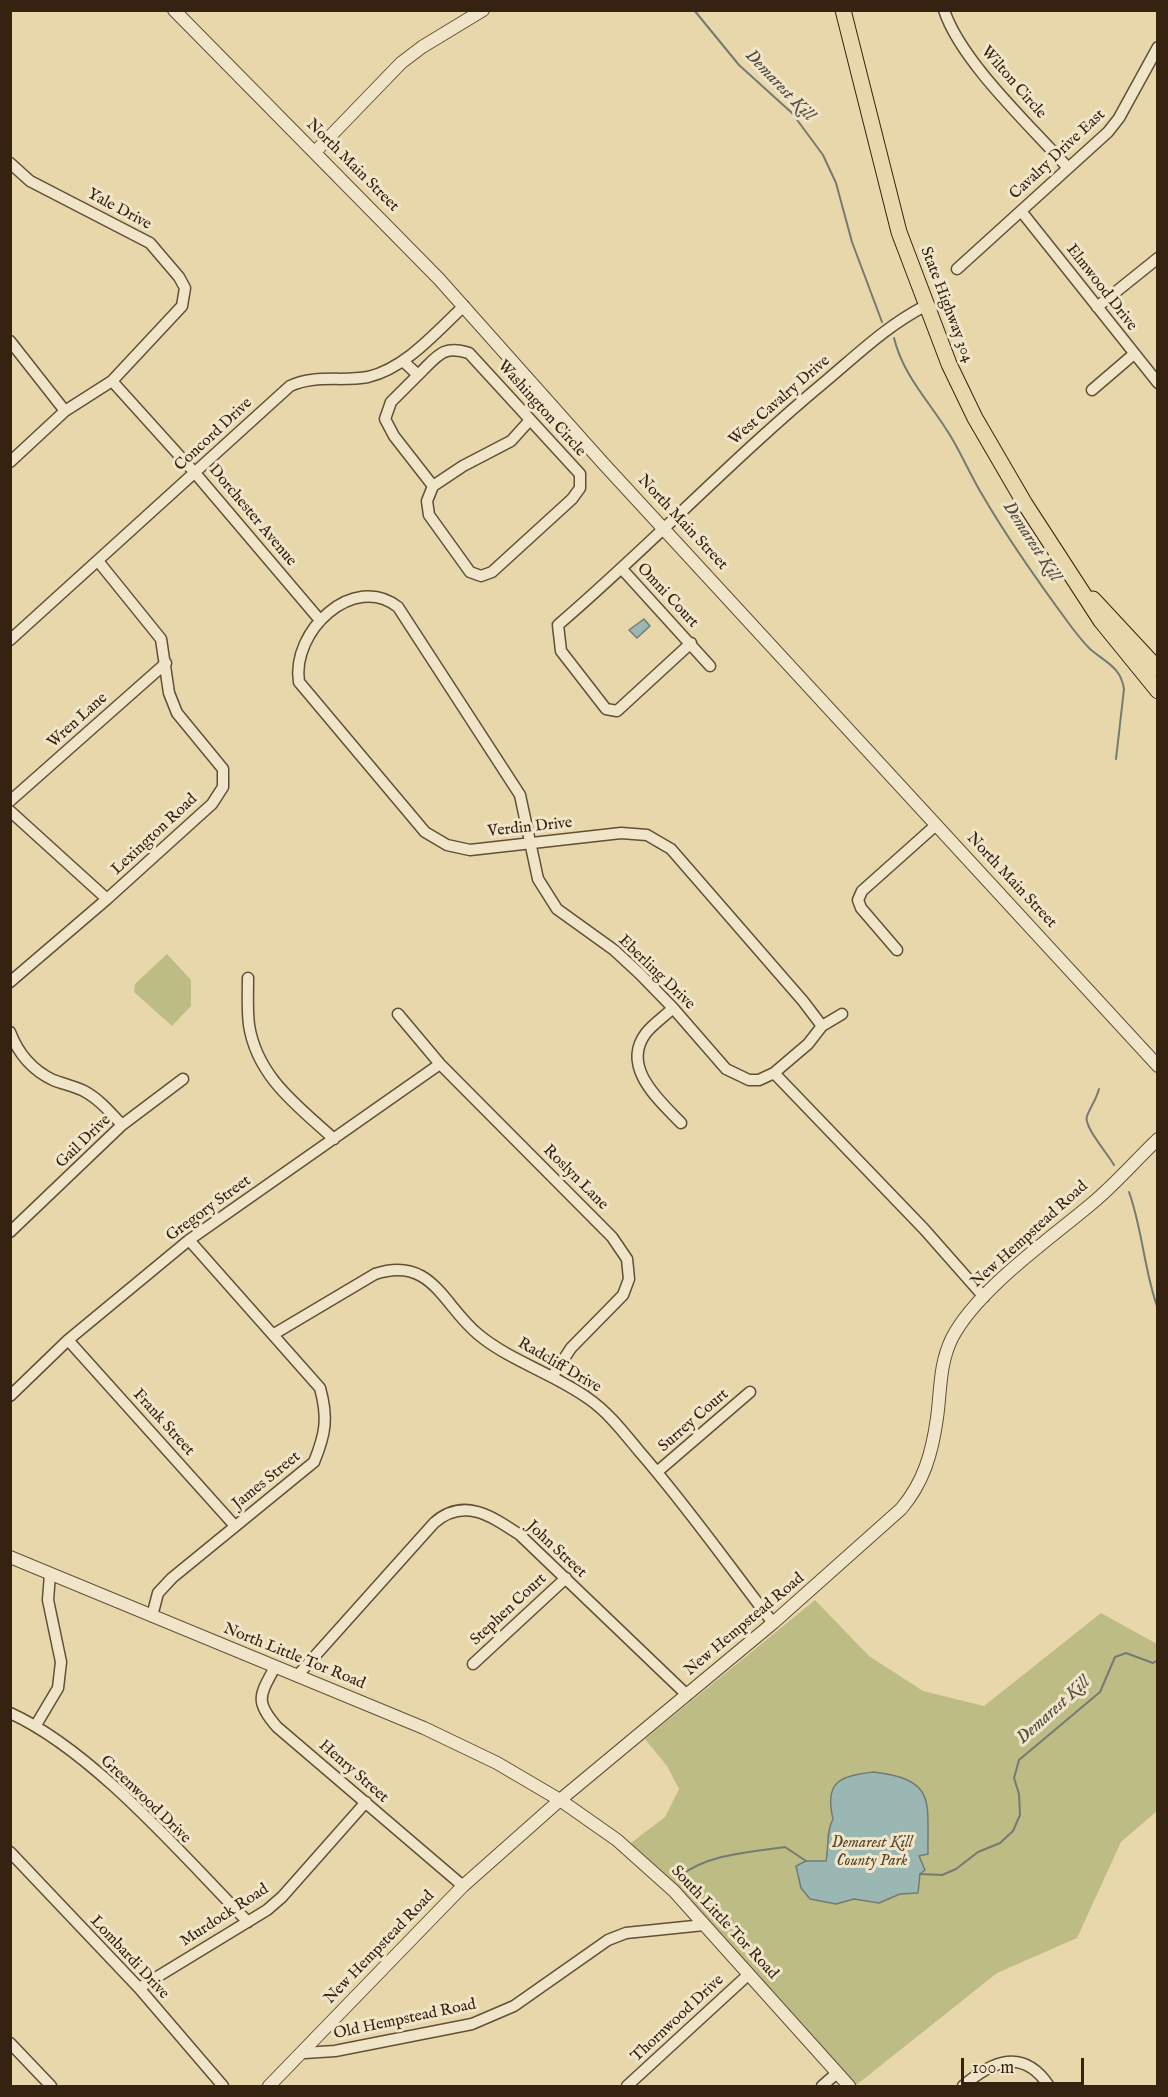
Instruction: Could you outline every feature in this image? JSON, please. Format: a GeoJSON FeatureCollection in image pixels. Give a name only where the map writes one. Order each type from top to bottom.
{"type":"FeatureCollection","features":[{"type":"Feature","properties":{"kind":"main road","name":"State Highway 304"},"geometry":{"type":"LineString","coordinates":[[843,10],[892,206],[925,306],[949,364],[989,445],[1024,504],[1080,586],[1104,626],[1158,691]]}},
{"type":"Feature","properties":{"kind":"main road","name":"State Highway 304"},"geometry":{"type":"LineString","coordinates":[[1080,586],[1108,613],[1158,669]]}},
{"type":"Feature","properties":{"kind":"street"},"geometry":{"type":"LineString","coordinates":[[315,152],[401,63],[483,10]]}},
{"type":"Feature","properties":{"kind":"street","name":"Wilton Circle"},"geometry":{"type":"LineString","coordinates":[[944,10],[957,40],[974,63],[1068,168]]}},
{"type":"Feature","properties":{"kind":"street","name":"North Main Street"},"geometry":{"type":"LineString","coordinates":[[179,12],[464,306],[664,528],[1158,1066]]}},
{"type":"Feature","properties":{"kind":"street","name":"Cavalry Drive East"},"geometry":{"type":"LineString","coordinates":[[957,270],[1108,132],[1119,118],[1158,47]]}},
{"type":"Feature","properties":{"kind":"street","name":"Yale Drive"},"geometry":{"type":"LineString","coordinates":[[10,163],[30,181],[150,243],[179,277],[184,288],[182,306],[112,381]]}},
{"type":"Feature","properties":{"kind":"street","name":"Elmwood Drive"},"geometry":{"type":"LineString","coordinates":[[1021,211],[1158,383]]}},
{"type":"Feature","properties":{"kind":"street"},"geometry":{"type":"LineString","coordinates":[[1097,307],[1158,258]]}},
{"type":"Feature","properties":{"kind":"street","name":"Concord Drive"},"geometry":{"type":"LineString","coordinates":[[10,640],[290,386],[302,380],[365,377],[384,372],[403,361],[464,306]]}},
{"type":"Feature","properties":{"kind":"street","name":"West Cavalry Drive"},"geometry":{"type":"LineString","coordinates":[[664,528],[793,407],[891,326],[925,306]]}},
{"type":"Feature","properties":{"kind":"street"},"geometry":{"type":"LineString","coordinates":[[10,341],[64,411]]}},
{"type":"Feature","properties":{"kind":"street","name":"Washington Circle"},"geometry":{"type":"LineString","coordinates":[[454,348],[469,353],[530,420],[580,474],[580,488],[572,499],[492,572],[481,576],[470,572],[429,515],[426,501],[433,486],[394,436],[385,419],[391,402],[443,352],[454,348]]}},
{"type":"Feature","properties":{"kind":"street"},"geometry":{"type":"LineString","coordinates":[[1092,390],[1134,354]]}},
{"type":"Feature","properties":{"kind":"street"},"geometry":{"type":"LineString","coordinates":[[403,361],[418,375]]}},
{"type":"Feature","properties":{"kind":"street"},"geometry":{"type":"LineString","coordinates":[[10,462],[64,411],[112,381]]}},
{"type":"Feature","properties":{"kind":"street","name":"Dorchester Avenue"},"geometry":{"type":"LineString","coordinates":[[112,381],[195,473],[319,619]]}},
{"type":"Feature","properties":{"kind":"street"},"geometry":{"type":"LineString","coordinates":[[433,486],[463,466],[511,441],[530,420]]}},
{"type":"Feature","properties":{"kind":"street","name":"Omni Court"},"geometry":{"type":"LineString","coordinates":[[664,528],[622,569],[558,625],[561,651],[606,709],[617,711],[691,643]]}},
{"type":"Feature","properties":{"kind":"street","name":"Lexington Road"},"geometry":{"type":"LineString","coordinates":[[10,981],[107,899],[212,804],[223,787],[223,769],[177,713],[169,693],[161,639],[98,561]]}},
{"type":"Feature","properties":{"kind":"street","name":"Omni Court"},"geometry":{"type":"LineString","coordinates":[[622,569],[710,666]]}},
{"type":"Feature","properties":{"kind":"street","name":"Eberling Drive"},"geometry":{"type":"LineString","coordinates":[[319,619],[358,597],[381,596],[398,607],[520,795],[532,842],[538,879],[557,909],[614,950],[674,1008],[726,1069],[749,1080],[759,1080],[774,1073]]}},
{"type":"Feature","properties":{"kind":"street","name":"Verdin Drive"},"geometry":{"type":"LineString","coordinates":[[319,619],[301,648],[297,665],[299,682],[425,832],[447,845],[470,850],[621,833],[647,835],[671,849],[803,1000],[822,1026]]}},
{"type":"Feature","properties":{"kind":"street","name":"Wren Lane"},"geometry":{"type":"LineString","coordinates":[[10,801],[166,663]]}},
{"type":"Feature","properties":{"kind":"street"},"geometry":{"type":"LineString","coordinates":[[10,811],[107,899]]}},
{"type":"Feature","properties":{"kind":"street"},"geometry":{"type":"LineString","coordinates":[[897,950],[861,908],[858,900],[862,891],[936,825]]}},
{"type":"Feature","properties":{"kind":"street"},"geometry":{"type":"LineString","coordinates":[[248,978],[249,1026],[264,1069],[280,1089],[334,1139]]}},
{"type":"Feature","properties":{"kind":"street"},"geometry":{"type":"LineString","coordinates":[[674,1008],[646,1033],[638,1049],[640,1071],[649,1090],[681,1123]]}},
{"type":"Feature","properties":{"kind":"street","name":"Roslyn Lane"},"geometry":{"type":"LineString","coordinates":[[398,1014],[440,1064],[612,1237],[627,1259],[629,1279],[623,1295],[571,1348],[552,1377]]}},
{"type":"Feature","properties":{"kind":"street"},"geometry":{"type":"LineString","coordinates":[[842,1014],[822,1026],[808,1044],[774,1073],[924,1228],[984,1297]]}},
{"type":"Feature","properties":{"kind":"street"},"geometry":{"type":"LineString","coordinates":[[10,1032],[16,1048],[31,1066],[52,1079],[82,1090],[99,1100],[122,1125]]}},
{"type":"Feature","properties":{"kind":"street","name":"Gregory Street"},"geometry":{"type":"LineString","coordinates":[[10,1396],[68,1340],[189,1240],[440,1064]]}},
{"type":"Feature","properties":{"kind":"street","name":"Gail Drive"},"geometry":{"type":"LineString","coordinates":[[10,1232],[122,1125],[183,1079]]}},
{"type":"Feature","properties":{"kind":"street","name":"New Hempstead Road"},"geometry":{"type":"LineString","coordinates":[[269,2086],[304,2053],[427,1921],[463,1886],[560,1800],[773,1623],[901,1509],[914,1494],[928,1464],[937,1417],[942,1361],[953,1336],[984,1297],[1098,1198],[1158,1139]]}},
{"type":"Feature","properties":{"kind":"street","name":"James Street"},"geometry":{"type":"LineString","coordinates":[[152,1616],[158,1593],[172,1578],[314,1462],[322,1443],[327,1414],[320,1388],[189,1240]]}},
{"type":"Feature","properties":{"kind":"street","name":"Radcliff Drive"},"geometry":{"type":"LineString","coordinates":[[274,1334],[375,1274],[405,1268],[420,1274],[435,1287],[477,1334],[589,1399],[608,1416],[657,1472],[773,1623]]}},
{"type":"Feature","properties":{"kind":"street","name":"Frank Street"},"geometry":{"type":"LineString","coordinates":[[68,1340],[235,1526]]}},
{"type":"Feature","properties":{"kind":"street","name":"Surrey Court"},"geometry":{"type":"LineString","coordinates":[[657,1472],[750,1392]]}},
{"type":"Feature","properties":{"kind":"street","name":"John Street"},"geometry":{"type":"LineString","coordinates":[[297,1676],[446,1512],[465,1509],[491,1516],[520,1535],[687,1695]]}},
{"type":"Feature","properties":{"kind":"street","name":"North Little Tor Road"},"geometry":{"type":"LineString","coordinates":[[10,1557],[469,1748],[560,1800]]}},
{"type":"Feature","properties":{"kind":"street"},"geometry":{"type":"LineString","coordinates":[[36,1725],[58,1688],[61,1662],[48,1600],[50,1574]]}},
{"type":"Feature","properties":{"kind":"street","name":"Stephen Court"},"geometry":{"type":"LineString","coordinates":[[473,1664],[566,1578]]}},
{"type":"Feature","properties":{"kind":"street","name":"Henry Street"},"geometry":{"type":"LineString","coordinates":[[275,1667],[260,1695],[263,1711],[277,1727],[463,1886]]}},
{"type":"Feature","properties":{"kind":"street","name":"Greenwood Drive"},"geometry":{"type":"LineString","coordinates":[[10,1713],[36,1725],[90,1766],[248,1922]]}},
{"type":"Feature","properties":{"kind":"street","name":"South Little Tor Road"},"geometry":{"type":"LineString","coordinates":[[560,1800],[617,1840],[646,1864],[849,2086]]}},
{"type":"Feature","properties":{"kind":"street","name":"Murdock Road"},"geometry":{"type":"LineString","coordinates":[[139,1988],[248,1922],[282,1897],[366,1802]]}},
{"type":"Feature","properties":{"kind":"street","name":"Lombardi Drive"},"geometry":{"type":"LineString","coordinates":[[10,1852],[139,1988],[223,2086]]}},
{"type":"Feature","properties":{"kind":"street","name":"Old Hempstead Road"},"geometry":{"type":"LineString","coordinates":[[304,2053],[335,2051],[472,2024],[514,2006],[608,1940],[626,1933],[704,1925]]}},
{"type":"Feature","properties":{"kind":"street","name":"Thornwood Drive"},"geometry":{"type":"LineString","coordinates":[[627,2086],[749,1974]]}},
{"type":"Feature","properties":{"kind":"street"},"geometry":{"type":"LineString","coordinates":[[10,2043],[51,2086]]}},
{"type":"Feature","properties":{"kind":"street"},"geometry":{"type":"LineString","coordinates":[[963,2086],[980,2072],[1004,2061],[1028,2066],[1041,2073],[1049,2086]]}},
{"type":"Feature","properties":{"kind":"street"},"geometry":{"type":"LineString","coordinates":[[822,2086],[837,2073]]}},
{"type":"Feature","properties":{"kind":"green space"},"geometry":{"type":"Polygon","coordinates":[[[167,954],[191,980],[191,1006],[172,1026],[134,992],[135,984],[167,954]]]}},
{"type":"Feature","properties":{"kind":"green space","name":"Demarest Kill County Park"},"geometry":{"type":"Polygon","coordinates":[[[815,1600],[869,1656],[923,1691],[984,1706],[1101,1613],[1157,1644],[1157,1811],[1121,1842],[1077,1938],[997,1973],[855,2086],[852,2086],[631,1843],[665,1817],[679,1789],[667,1766],[645,1739],[815,1600]]]}},
{"type":"Feature","properties":{"kind":"water"},"geometry":{"type":"Polygon","coordinates":[[[644,619],[650,626],[637,638],[629,630],[644,619]]]}},
{"type":"Feature","properties":{"kind":"water"},"geometry":{"type":"Polygon","coordinates":[[[874,1772],[909,1781],[919,1787],[924,1796],[928,1820],[928,1854],[919,1856],[925,1870],[920,1874],[918,1893],[900,1894],[879,1903],[854,1899],[836,1904],[810,1899],[801,1888],[796,1866],[806,1861],[826,1861],[828,1834],[833,1819],[831,1796],[833,1788],[844,1779],[874,1772]]]}},
{"type":"Feature","properties":{"kind":"waterway","name":"Demarest Kill"},"geometry":{"type":"LineString","coordinates":[[694,10],[739,65],[792,113],[823,155],[836,183],[852,242],[882,322]]}},
{"type":"Feature","properties":{"kind":"waterway","name":"Demarest Kill"},"geometry":{"type":"LineString","coordinates":[[894,338],[903,364],[953,440],[978,488],[1014,546],[1080,637],[1090,649],[1120,675],[1124,689],[1116,759]]}},
{"type":"Feature","properties":{"kind":"waterway","name":"Demarest Kill"},"geometry":{"type":"LineString","coordinates":[[1099,1089],[1087,1121],[1092,1133],[1114,1165]]}},
{"type":"Feature","properties":{"kind":"waterway","name":"Demarest Kill"},"geometry":{"type":"LineString","coordinates":[[1129,1192],[1158,1309]]}},
{"type":"Feature","properties":{"kind":"waterway","name":"Demarest Kill"},"geometry":{"type":"LineString","coordinates":[[920,1874],[942,1875],[956,1869],[978,1852],[1000,1843],[1013,1831],[1020,1815],[1019,1794],[1014,1778],[1019,1760],[1100,1692],[1115,1657],[1126,1653],[1153,1663],[1158,1660]]}},
{"type":"Feature","properties":{"kind":"waterway"},"geometry":{"type":"LineString","coordinates":[[680,1876],[716,1858],[785,1847],[806,1861]]}}]}
